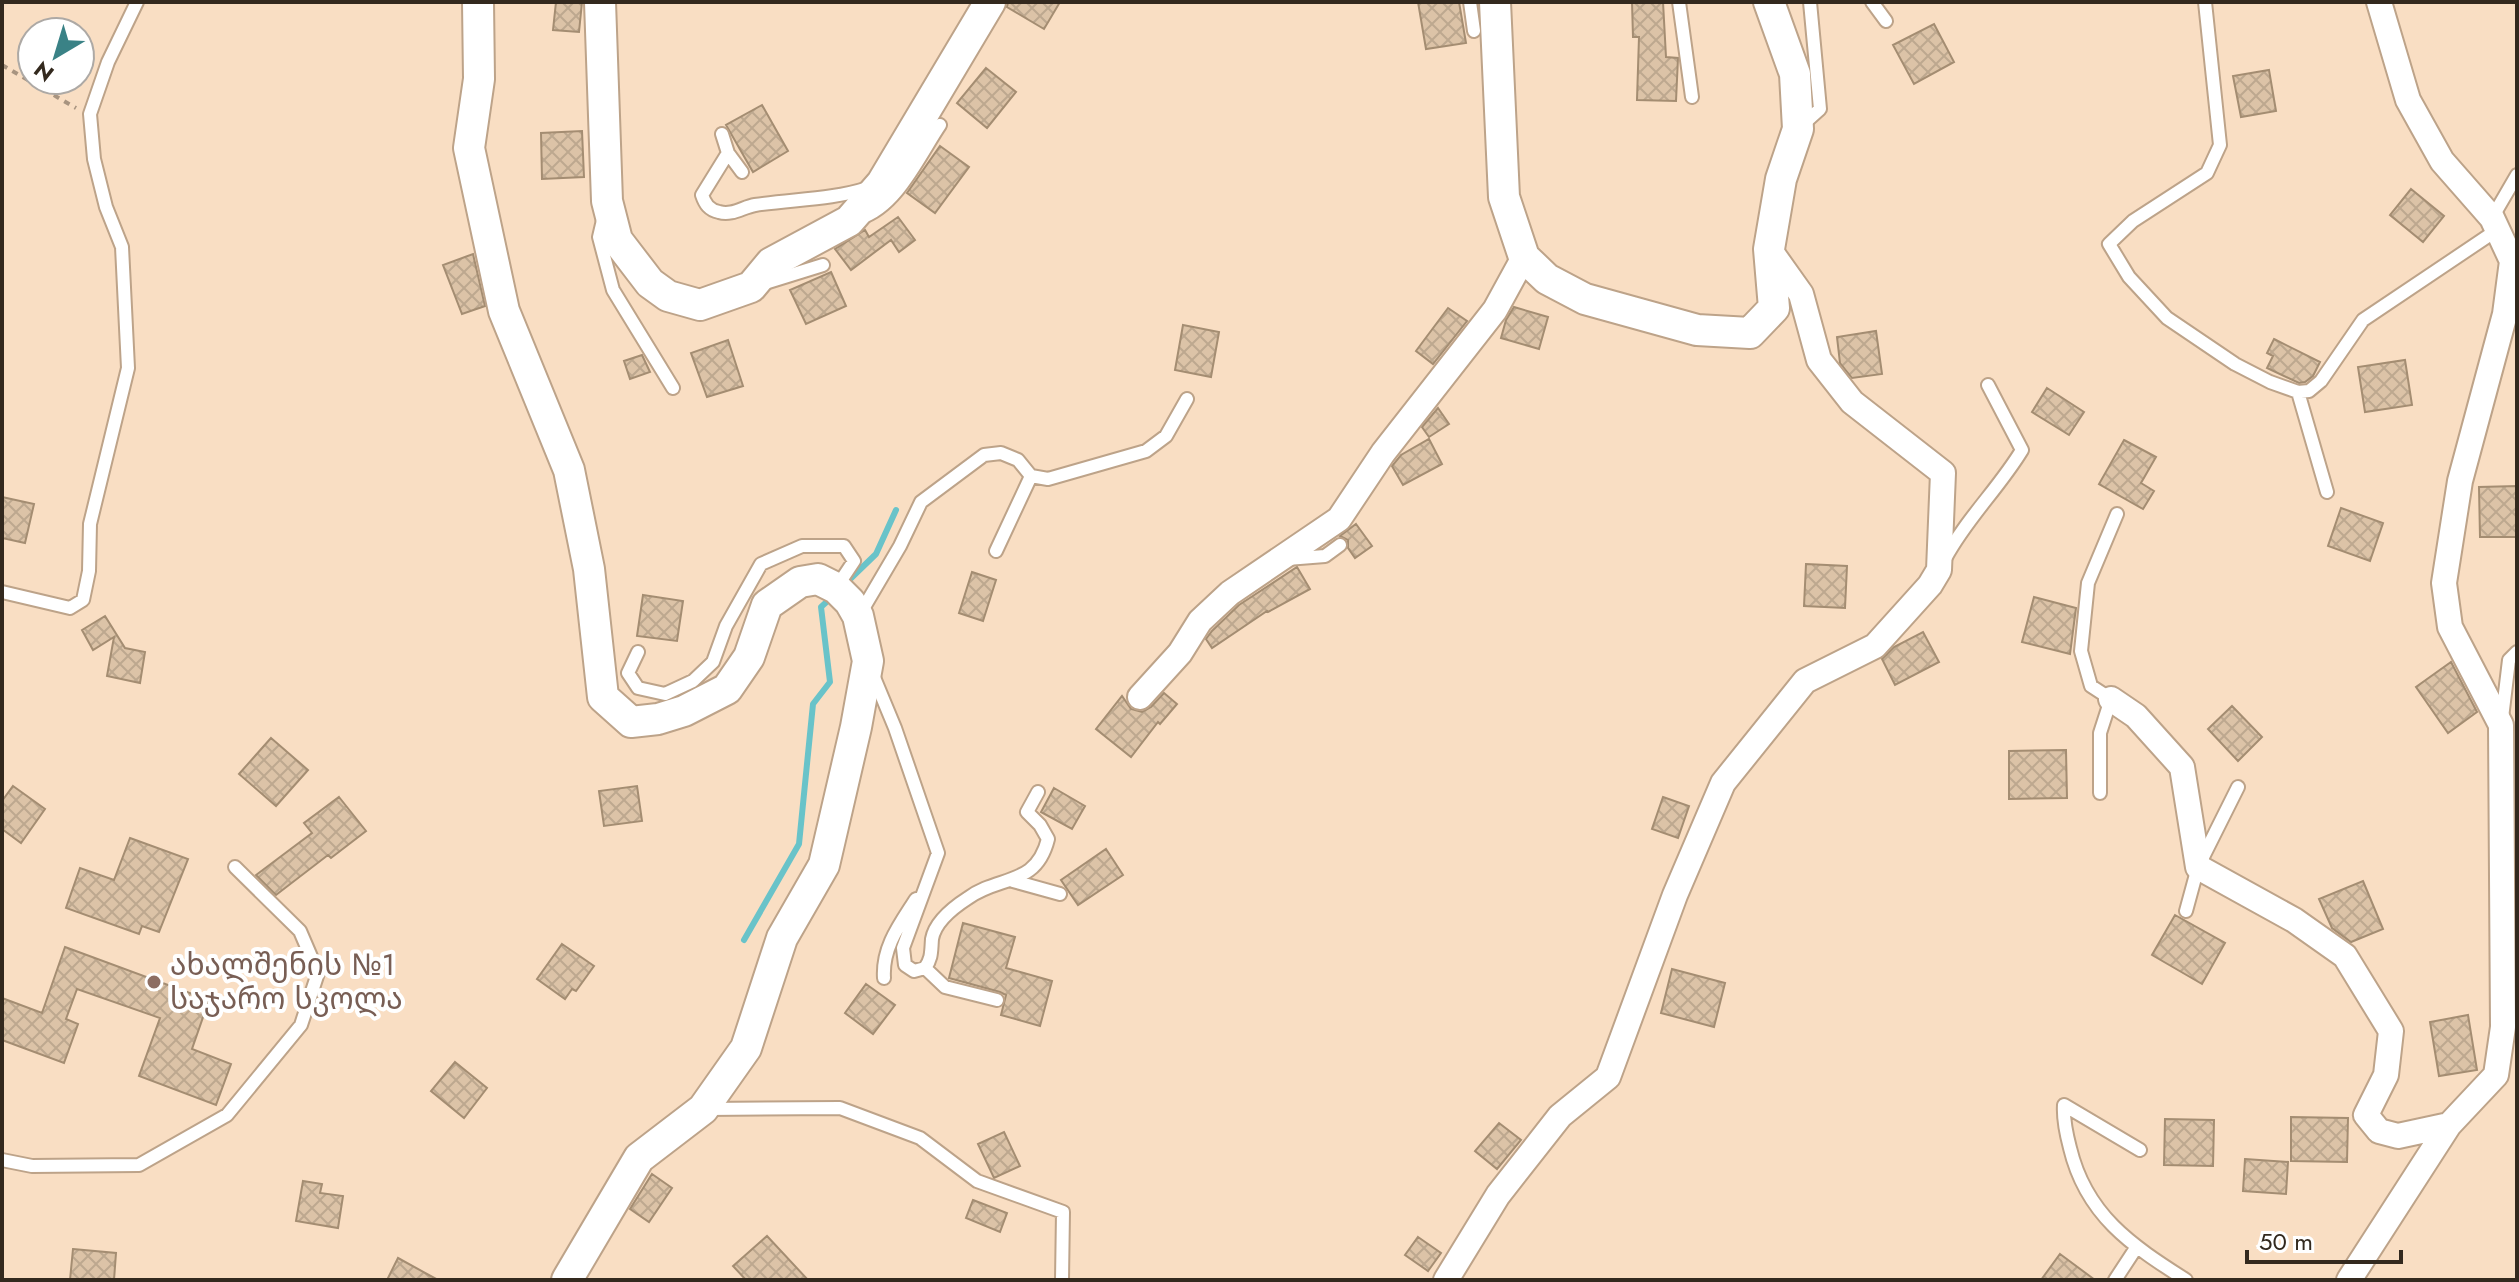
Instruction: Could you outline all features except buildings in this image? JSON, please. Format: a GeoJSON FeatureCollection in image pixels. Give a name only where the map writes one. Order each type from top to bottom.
{"type":"FeatureCollection","features":[{"type":"Feature","properties":{"kind":"street"},"geometry":{"type":"LineString","coordinates":[[478,2],[479,79],[469,148],[504,311],[569,470],[589,569],[603,697],[631,722],[658,719],[684,711],[727,689],[749,657],[767,605],[800,582],[818,579],[836,588],[850,602],[858,616],[868,661],[824,865],[782,938],[746,1048],[703,1109],[639,1158],[567,1280]]}},
{"type":"Feature","properties":{"kind":"street"},"geometry":{"type":"LineString","coordinates":[[600,2],[607,201],[617,240],[650,283],[668,296],[700,305],[751,287],[771,263],[849,221],[934,114],[990,2]]}},
{"type":"Feature","properties":{"kind":"street"},"geometry":{"type":"LineString","coordinates":[[1495,2],[1504,197],[1524,257],[1547,279],[1585,299],[1697,330],[1750,333],[1774,308],[1769,249],[1781,179],[1798,129],[1795,74],[1769,2]]}},
{"type":"Feature","properties":{"kind":"street"},"geometry":{"type":"LineString","coordinates":[[2349,1280],[2449,1125],[2496,1075],[2503,1027],[2501,725],[2450,627],[2444,583],[2460,481],[2505,314],[2514,260],[2495,224],[2442,161],[2408,100],[2379,2]]}},
{"type":"Feature","properties":{"kind":"street"},"geometry":{"type":"LineString","coordinates":[[1446,1280],[1498,1195],[1560,1116],[1608,1077],[1675,895],[1723,783],[1805,681],[1875,646],[1930,585],[1939,570],[1943,473],[1852,402],[1819,360],[1801,294],[1769,249]]}},
{"type":"Feature","properties":{"kind":"street"},"geometry":{"type":"LineString","coordinates":[[1140,697],[1180,653],[1200,621],[1230,593],[1339,519],[1383,453],[1495,310],[1524,257]]}},
{"type":"Feature","properties":{"kind":"street"},"geometry":{"type":"LineString","coordinates":[[2111,699],[2136,716],[2182,767],[2198,867],[2294,920],[2345,956],[2391,1031],[2386,1075],[2366,1115],[2379,1131],[2398,1136],[2449,1125]]}},
{"type":"Feature","properties":{"kind":"lane"},"geometry":{"type":"LineString","coordinates":[[2,592],[70,608],[83,600],[89,571],[90,524],[128,368],[122,247],[106,207],[94,159],[90,114],[108,62],[137,2]]}},
{"type":"Feature","properties":{"kind":"lane"},"geometry":{"type":"LineString","coordinates":[[1470,2],[1474,31]]}},
{"type":"Feature","properties":{"kind":"lane"},"geometry":{"type":"LineString","coordinates":[[1679,2],[1692,97]]}},
{"type":"Feature","properties":{"kind":"lane"},"geometry":{"type":"LineString","coordinates":[[1798,129],[1820,109],[1810,2]]}},
{"type":"Feature","properties":{"kind":"lane"},"geometry":{"type":"LineString","coordinates":[[1872,2],[1886,21]]}},
{"type":"Feature","properties":{"kind":"lane"},"geometry":{"type":"LineString","coordinates":[[2205,2],[2220,145],[2207,173],[2133,221],[2109,244],[2129,277],[2167,318],[2235,364],[2270,382],[2298,392],[2309,391],[2321,381],[2363,320],[2495,224],[2517,175]]}},
{"type":"Feature","properties":{"kind":"lane"},"geometry":{"type":"LineString","coordinates":[[849,221],[876,213],[899,187],[934,114],[957,84]]}},
{"type":"Feature","properties":{"kind":"lane"},"geometry":{"type":"LineString","coordinates":[[722,134],[728,153],[742,172]]}},
{"type":"Feature","properties":{"kind":"lane"},"geometry":{"type":"LineString","coordinates":[[728,153],[702,195],[709,208],[720,213],[844,195],[882,183]]}},
{"type":"Feature","properties":{"kind":"lane"},"geometry":{"type":"LineString","coordinates":[[607,201],[599,237],[613,290],[673,388]]}},
{"type":"Feature","properties":{"kind":"lane"},"geometry":{"type":"LineString","coordinates":[[751,287],[823,265]]}},
{"type":"Feature","properties":{"kind":"lane"},"geometry":{"type":"LineString","coordinates":[[1939,570],[1959,533],[2007,475],[2022,450],[1988,385]]}},
{"type":"Feature","properties":{"kind":"lane"},"geometry":{"type":"LineString","coordinates":[[2298,392],[2327,492]]}},
{"type":"Feature","properties":{"kind":"lane"},"geometry":{"type":"LineString","coordinates":[[858,616],[900,546],[921,502],[984,455],[1001,453],[1018,460],[1031,476],[1048,479],[1146,451],[1166,436],[1187,399]]}},
{"type":"Feature","properties":{"kind":"lane"},"geometry":{"type":"LineString","coordinates":[[996,551],[1031,476]]}},
{"type":"Feature","properties":{"kind":"lane"},"geometry":{"type":"LineString","coordinates":[[2100,793],[2100,733],[2111,699],[2091,686],[2081,651],[2088,583],[2117,514]]}},
{"type":"Feature","properties":{"kind":"lane"},"geometry":{"type":"LineString","coordinates":[[1278,560],[1325,556],[1340,545]]}},
{"type":"Feature","properties":{"kind":"lane"},"geometry":{"type":"LineString","coordinates":[[638,652],[628,673],[638,688],[665,694],[693,681],[713,662],[726,626],[761,564],[802,546],[844,546],[854,561],[836,588]]}},
{"type":"Feature","properties":{"kind":"lane"},"geometry":{"type":"LineString","coordinates":[[2501,725],[2509,660],[2517,652]]}},
{"type":"Feature","properties":{"kind":"lane"},"geometry":{"type":"LineString","coordinates":[[868,661],[895,728],[938,853],[903,948],[905,965],[914,971],[925,968],[932,958],[932,936],[943,918],[970,896],[995,884],[1013,881],[1033,869],[1044,854],[1048,839],[1027,812],[1038,792]]}},
{"type":"Feature","properties":{"kind":"lane"},"geometry":{"type":"LineString","coordinates":[[2186,911],[2198,867],[2238,787]]}},
{"type":"Feature","properties":{"kind":"lane"},"geometry":{"type":"LineString","coordinates":[[2,1160],[32,1166],[139,1165],[227,1115],[301,1025],[318,973],[300,931],[235,867]]}},
{"type":"Feature","properties":{"kind":"lane"},"geometry":{"type":"LineString","coordinates":[[1013,881],[1060,894]]}},
{"type":"Feature","properties":{"kind":"lane"},"geometry":{"type":"LineString","coordinates":[[884,978],[883,963],[893,934],[926,883]]}},
{"type":"Feature","properties":{"kind":"lane"},"geometry":{"type":"LineString","coordinates":[[925,968],[945,987],[997,1000]]}},
{"type":"Feature","properties":{"kind":"lane"},"geometry":{"type":"LineString","coordinates":[[2140,1150],[2064,1105],[2063,1119],[2073,1164],[2088,1199],[2136,1248],[2186,1280]]}},
{"type":"Feature","properties":{"kind":"lane"},"geometry":{"type":"LineString","coordinates":[[703,1109],[840,1108],[920,1138],[977,1181],[1063,1212],[1062,1280]]}},
{"type":"Feature","properties":{"kind":"lane"},"geometry":{"type":"LineString","coordinates":[[2115,1280],[2136,1248]]}},
{"type":"Feature","properties":{"kind":"path"},"geometry":{"type":"LineString","coordinates":[[2,65],[90,114]]}},
{"type":"Feature","properties":{"kind":"waterway"},"geometry":{"type":"LineString","coordinates":[[845,584],[876,554],[896,510]]}},
{"type":"Feature","properties":{"kind":"waterway"},"geometry":{"type":"LineString","coordinates":[[744,940],[799,844],[813,704],[830,682],[821,607],[832,597]]}},
{"type":"Feature","properties":{"kind":"place","name":"ახალშენის №1 საჯარო სკოლა"},"geometry":{"type":"Point","coordinates":[154,982]}}]}
